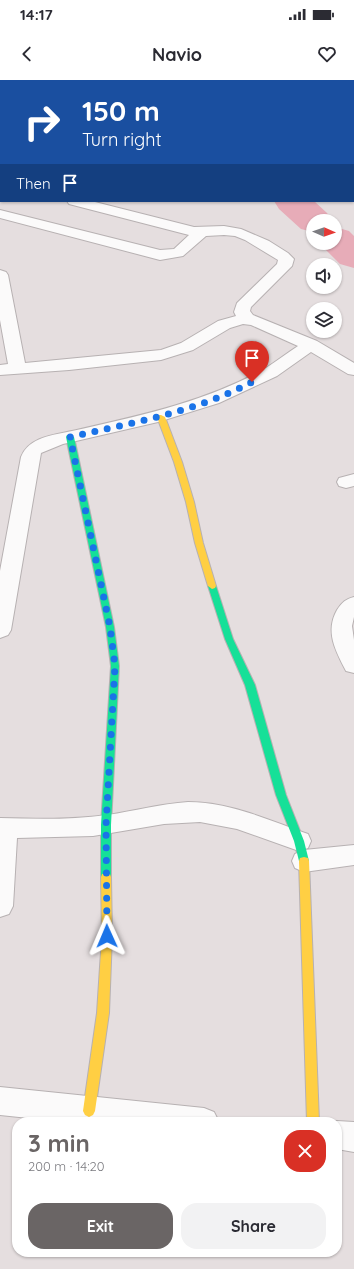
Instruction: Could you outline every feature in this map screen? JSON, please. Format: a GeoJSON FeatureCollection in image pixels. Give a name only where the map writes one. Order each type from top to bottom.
{"type":"FeatureCollection","features":[{"type":"Feature","properties":{"kind":"street"},"geometry":{"type":"LineString","coordinates":[[78,202],[189,231],[202,232],[225,230],[239,233],[283,256],[286,259],[284,266],[243,306],[242,312],[247,318]]}},
{"type":"Feature","properties":{"kind":"street"},"geometry":{"type":"LineString","coordinates":[[2,219],[160,255],[178,253],[202,232]]}},
{"type":"Feature","properties":{"kind":"street"},"geometry":{"type":"LineString","coordinates":[[0,275],[17,369]]}},
{"type":"Feature","properties":{"kind":"street"},"geometry":{"type":"LineString","coordinates":[[0,370],[140,358],[164,354],[186,347],[221,326],[239,319],[247,318],[311,345],[354,370]]}},
{"type":"Feature","properties":{"kind":"street"},"geometry":{"type":"LineString","coordinates":[[0,630],[30,457],[33,450],[40,446],[70,437],[161,417],[207,403],[272,372],[311,345]]}},
{"type":"Feature","properties":{"kind":"street"},"geometry":{"type":"LineString","coordinates":[[161,417],[180,468],[190,502],[199,543],[229,639],[250,685],[281,795],[302,851],[313,1117]]}},
{"type":"Feature","properties":{"kind":"street"},"geometry":{"type":"LineString","coordinates":[[70,437],[110,627],[115,666],[106,825],[107,936],[103,1013],[89,1111]]}},
{"type":"Feature","properties":{"kind":"street"},"geometry":{"type":"LineString","coordinates":[[354,604],[347,610],[340,626],[342,637],[354,665]]}},
{"type":"Feature","properties":{"kind":"street"},"geometry":{"type":"LineString","coordinates":[[0,906],[2,828],[63,828],[106,825],[167,814],[200,812],[224,816],[302,851],[354,855]]}},
{"type":"Feature","properties":{"kind":"street"},"geometry":{"type":"LineString","coordinates":[[0,1101],[152,1117]]}},
{"type":"Feature","properties":{"kind":"street"},"geometry":{"type":"LineString","coordinates":[[342,1136],[354,1137]]}},
{"type":"Feature","properties":{"kind":"waterway"},"geometry":{"type":"LineString","coordinates":[[293,202],[306,214]]}},
{"type":"Feature","properties":{"kind":"waterway"},"geometry":{"type":"LineString","coordinates":[[342,245],[354,256]]}},
{"type":"Feature","properties":{"kind":"traffic: fast"},"geometry":{"type":"LineString","coordinates":[[70,437],[110,627],[115,666],[106,825],[106,877]]}},
{"type":"Feature","properties":{"kind":"traffic: fast"},"geometry":{"type":"LineString","coordinates":[[212,586],[229,639],[250,685],[281,795],[299,841],[304,861]]}},
{"type":"Feature","properties":{"kind":"traffic: slow"},"geometry":{"type":"LineString","coordinates":[[161,417],[178,462],[212,586]]}},
{"type":"Feature","properties":{"kind":"traffic: slow"},"geometry":{"type":"LineString","coordinates":[[304,861],[313,1117]]}},
{"type":"Feature","properties":{"kind":"traffic: slow"},"geometry":{"type":"LineString","coordinates":[[89,1111],[103,1013],[107,936],[106,877]]}},
{"type":"Feature","properties":{"kind":"route"},"geometry":{"type":"LineString","coordinates":[[107,936],[106,825],[115,666],[110,627],[70,437],[161,417],[207,403],[252,382]]}}]}
